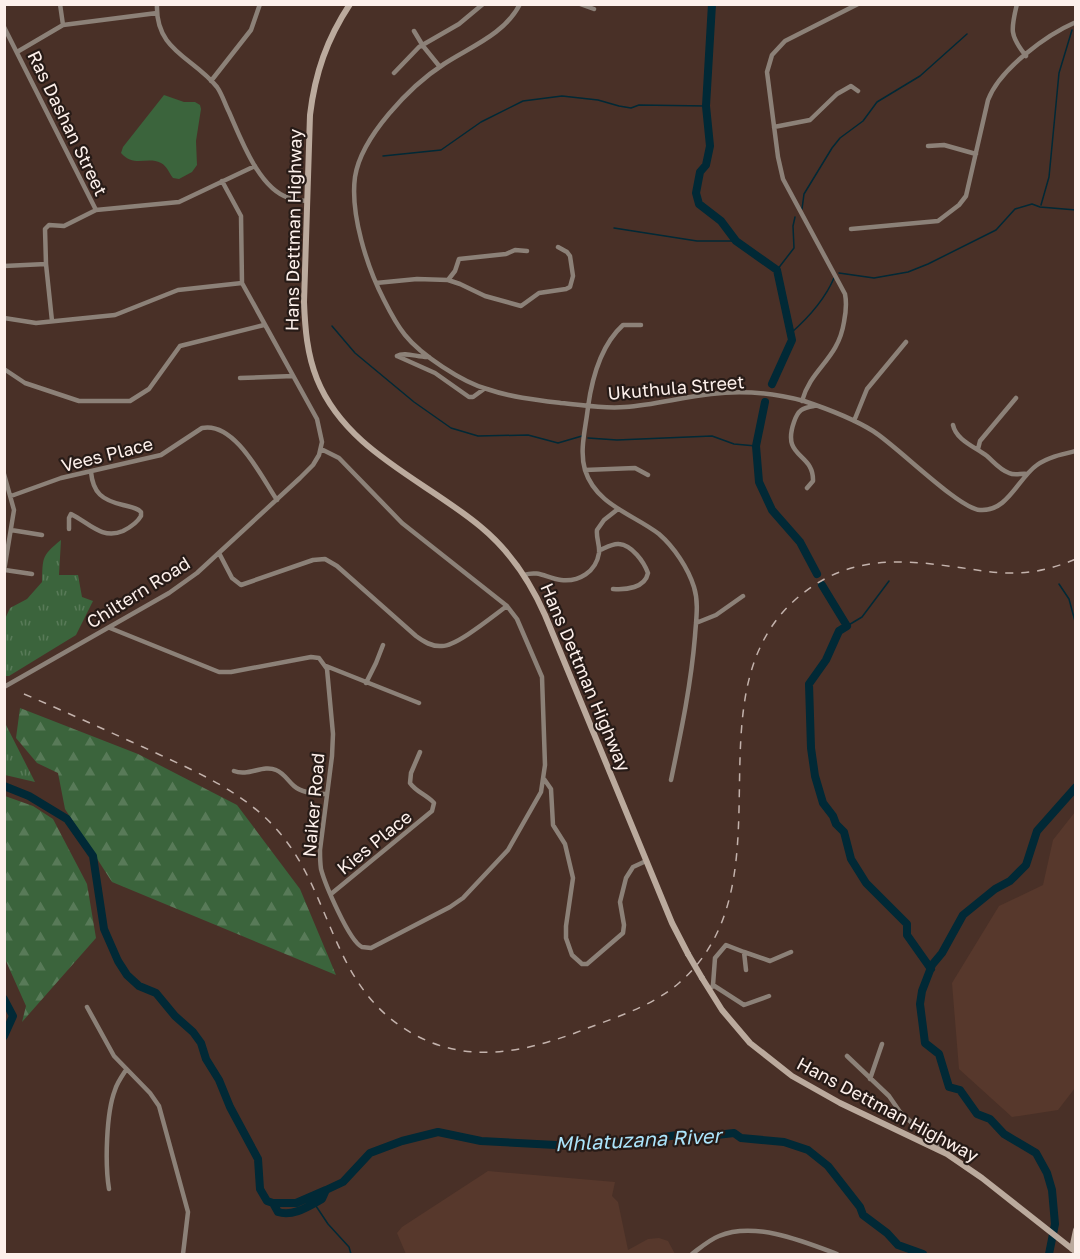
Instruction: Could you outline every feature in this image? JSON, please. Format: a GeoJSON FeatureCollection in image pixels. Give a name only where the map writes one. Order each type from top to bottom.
{"type":"FeatureCollection","features":[{"type":"Feature","properties":{"kind":"street"},"geometry":{"type":"LineString","coordinates":[[60,4],[63,25]]}},
{"type":"Feature","properties":{"kind":"street"},"geometry":{"type":"LineString","coordinates":[[157,4],[156,13],[166,42],[211,81],[220,94],[255,166],[280,194],[307,201]]}},
{"type":"Feature","properties":{"kind":"street"},"geometry":{"type":"LineString","coordinates":[[211,81],[251,30],[260,4]]}},
{"type":"Feature","properties":{"kind":"street","name":"Hans Dettman Highway"},"geometry":{"type":"LineString","coordinates":[[350,4],[323,54],[313,92],[307,201],[305,333],[316,378],[324,395],[355,435],[482,528],[509,554],[524,575],[545,615],[672,923],[710,993],[750,1043],[792,1076],[840,1103],[947,1154],[982,1178],[1064,1242],[1073,1252]]}},
{"type":"Feature","properties":{"kind":"street"},"geometry":{"type":"LineString","coordinates":[[394,73],[419,47],[459,24],[483,4]]}},
{"type":"Feature","properties":{"kind":"street","name":"Ukuthula Street"},"geometry":{"type":"LineString","coordinates":[[520,4],[516,13],[498,31],[440,67],[403,100],[368,142],[358,165],[354,188],[355,204],[363,242],[376,283],[398,325],[410,340],[430,357],[484,389],[588,406],[627,407],[728,393],[755,393],[802,401],[854,421],[889,443],[957,499],[975,510],[987,510],[998,506],[1028,474],[1045,460],[1076,451]]}},
{"type":"Feature","properties":{"kind":"street"},"geometry":{"type":"LineString","coordinates":[[580,4],[594,9]]}},
{"type":"Feature","properties":{"kind":"street"},"geometry":{"type":"LineString","coordinates":[[802,401],[808,385],[839,345],[847,302],[845,294],[785,184],[778,157],[767,77],[770,61],[777,48],[785,41],[858,4]]}},
{"type":"Feature","properties":{"kind":"street"},"geometry":{"type":"LineString","coordinates":[[1017,4],[1012,35],[1026,56]]}},
{"type":"Feature","properties":{"kind":"street"},"geometry":{"type":"LineString","coordinates":[[17,52],[63,25],[156,13]]}},
{"type":"Feature","properties":{"kind":"street"},"geometry":{"type":"LineString","coordinates":[[851,229],[930,223],[945,217],[959,205],[966,196],[991,92],[1002,78],[1026,56],[1056,32],[1076,22]]}},
{"type":"Feature","properties":{"kind":"street","name":"Ras Dashan Street"},"geometry":{"type":"LineString","coordinates":[[4,27],[96,210],[173,203],[255,166]]}},
{"type":"Feature","properties":{"kind":"street"},"geometry":{"type":"LineString","coordinates":[[414,31],[440,67]]}},
{"type":"Feature","properties":{"kind":"street"},"geometry":{"type":"LineString","coordinates":[[774,127],[810,120],[842,91],[851,86],[858,91]]}},
{"type":"Feature","properties":{"kind":"street"},"geometry":{"type":"LineString","coordinates":[[928,146],[944,145],[976,154]]}},
{"type":"Feature","properties":{"kind":"street"},"geometry":{"type":"LineString","coordinates":[[222,181],[241,216],[242,283],[316,419],[322,437],[321,449]]}},
{"type":"Feature","properties":{"kind":"street"},"geometry":{"type":"LineString","coordinates":[[52,321],[44,235],[48,225],[64,226],[96,210]]}},
{"type":"Feature","properties":{"kind":"street"},"geometry":{"type":"LineString","coordinates":[[376,283],[417,279],[448,280],[485,296],[523,306],[539,293],[566,289],[570,286],[573,273],[570,256],[558,247]]}},
{"type":"Feature","properties":{"kind":"street"},"geometry":{"type":"LineString","coordinates":[[448,280],[455,271],[459,259],[506,254],[515,250],[527,251]]}},
{"type":"Feature","properties":{"kind":"street"},"geometry":{"type":"LineString","coordinates":[[4,266],[46,264]]}},
{"type":"Feature","properties":{"kind":"street"},"geometry":{"type":"LineString","coordinates":[[4,318],[36,323],[115,315],[178,290],[242,283]]}},
{"type":"Feature","properties":{"kind":"street"},"geometry":{"type":"LineString","coordinates":[[4,369],[25,383],[80,401],[105,403],[130,401],[149,389],[174,351],[180,346],[264,324]]}},
{"type":"Feature","properties":{"kind":"street"},"geometry":{"type":"LineString","coordinates":[[641,325],[623,325],[610,339],[602,353],[590,393],[583,449],[585,470],[600,495],[661,536],[689,574],[695,591],[696,623],[693,667],[671,780]]}},
{"type":"Feature","properties":{"kind":"street"},"geometry":{"type":"LineString","coordinates":[[854,421],[867,389],[906,342]]}},
{"type":"Feature","properties":{"kind":"street"},"geometry":{"type":"LineString","coordinates":[[430,357],[417,357],[404,353],[397,356],[435,374],[469,397],[473,397],[484,389]]}},
{"type":"Feature","properties":{"kind":"street"},"geometry":{"type":"LineString","coordinates":[[240,378],[293,376]]}},
{"type":"Feature","properties":{"kind":"street"},"geometry":{"type":"LineString","coordinates":[[978,449],[980,441],[1016,398]]}},
{"type":"Feature","properties":{"kind":"street"},"geometry":{"type":"LineString","coordinates":[[807,488],[813,480],[811,471],[792,445],[789,437],[799,410],[817,406]]}},
{"type":"Feature","properties":{"kind":"street"},"geometry":{"type":"LineString","coordinates":[[953,425],[954,430],[961,437],[989,457],[998,467],[1010,474],[1028,474]]}},
{"type":"Feature","properties":{"kind":"street","name":"Vees Place"},"geometry":{"type":"LineString","coordinates":[[11,496],[52,481],[161,455],[202,428],[209,427],[223,433],[242,448],[277,500]]}},
{"type":"Feature","properties":{"kind":"street","name":"Chiltern Road"},"geometry":{"type":"LineString","coordinates":[[4,687],[185,583],[313,465],[321,449]]}},
{"type":"Feature","properties":{"kind":"street","name":"Naiker Road"},"geometry":{"type":"LineString","coordinates":[[321,449],[339,458],[402,523],[507,606],[517,619],[542,677],[544,779],[538,797],[508,850],[463,898],[450,908],[367,948],[358,945],[352,938],[321,868],[320,856],[333,742],[326,666]]}},
{"type":"Feature","properties":{"kind":"street"},"geometry":{"type":"LineString","coordinates":[[585,470],[634,468],[648,475]]}},
{"type":"Feature","properties":{"kind":"street"},"geometry":{"type":"LineString","coordinates":[[69,529],[71,514],[98,531],[110,534],[131,527],[141,516],[139,509],[117,504],[98,494],[93,485],[91,472]]}},
{"type":"Feature","properties":{"kind":"street"},"geometry":{"type":"LineString","coordinates":[[4,474],[14,510],[5,571],[32,574]]}},
{"type":"Feature","properties":{"kind":"street"},"geometry":{"type":"LineString","coordinates":[[524,575],[536,572],[561,580],[587,574],[594,568],[600,550],[597,530],[604,520],[618,509]]}},
{"type":"Feature","properties":{"kind":"street"},"geometry":{"type":"LineString","coordinates":[[11,530],[42,535]]}},
{"type":"Feature","properties":{"kind":"street"},"geometry":{"type":"LineString","coordinates":[[600,550],[621,544],[638,557],[648,573],[646,580],[636,586],[625,590],[613,589]]}},
{"type":"Feature","properties":{"kind":"street"},"geometry":{"type":"LineString","coordinates":[[219,554],[232,578],[241,585],[314,560],[325,559],[337,566],[416,636],[435,646],[445,646],[458,641],[507,606]]}},
{"type":"Feature","properties":{"kind":"street"},"geometry":{"type":"LineString","coordinates":[[696,623],[716,615],[743,596]]}},
{"type":"Feature","properties":{"kind":"street"},"geometry":{"type":"LineString","coordinates":[[110,628],[219,672],[231,672],[311,657],[319,658],[326,666],[419,703]]}},
{"type":"Feature","properties":{"kind":"street"},"geometry":{"type":"LineString","coordinates":[[366,683],[383,645]]}},
{"type":"Feature","properties":{"kind":"street","name":"Kies Place"},"geometry":{"type":"LineString","coordinates":[[331,894],[432,811],[434,803],[432,800],[410,783],[411,772],[420,752]]}},
{"type":"Feature","properties":{"kind":"street"},"geometry":{"type":"LineString","coordinates":[[234,771],[246,774],[274,769],[296,788],[310,793],[326,794]]}},
{"type":"Feature","properties":{"kind":"street"},"geometry":{"type":"LineString","coordinates":[[544,779],[551,789],[553,825],[565,844],[573,878],[566,938],[572,955],[582,964],[587,964],[623,933],[620,902],[626,878],[633,867],[646,861]]}},
{"type":"Feature","properties":{"kind":"street"},"geometry":{"type":"LineString","coordinates":[[710,993],[713,985],[715,958],[726,945],[770,961],[791,952]]}},
{"type":"Feature","properties":{"kind":"street"},"geometry":{"type":"LineString","coordinates":[[744,952],[746,970]]}},
{"type":"Feature","properties":{"kind":"street"},"geometry":{"type":"LineString","coordinates":[[713,985],[744,1005],[769,996]]}},
{"type":"Feature","properties":{"kind":"street"},"geometry":{"type":"LineString","coordinates":[[87,1007],[114,1056],[150,1093],[162,1112],[188,1212],[183,1254]]}},
{"type":"Feature","properties":{"kind":"street"},"geometry":{"type":"LineString","coordinates":[[870,1078],[882,1044]]}},
{"type":"Feature","properties":{"kind":"street"},"geometry":{"type":"LineString","coordinates":[[847,1056],[889,1096],[900,1112],[947,1154]]}},
{"type":"Feature","properties":{"kind":"street"},"geometry":{"type":"LineString","coordinates":[[109,1189],[106,1169],[111,1109],[114,1091],[126,1070]]}},
{"type":"Feature","properties":{"kind":"street"},"geometry":{"type":"LineString","coordinates":[[1073,1252],[1076,1230]]}},
{"type":"Feature","properties":{"kind":"street"},"geometry":{"type":"LineString","coordinates":[[692,1254],[720,1236],[746,1231],[791,1237],[837,1254]]}},
{"type":"Feature","properties":{"kind":"shaded area"},"geometry":{"type":"Polygon","coordinates":[[[1075,812],[1075,1088],[1058,1110],[1012,1117],[959,1069],[952,983],[999,906],[1043,885],[1053,840],[1075,812]]]}},
{"type":"Feature","properties":{"kind":"shaded area"},"geometry":{"type":"Polygon","coordinates":[[[488,1171],[615,1182],[612,1196],[618,1202],[628,1250],[648,1239],[659,1238],[668,1241],[675,1254],[406,1254],[397,1233],[402,1227],[488,1171]]]}},
{"type":"Feature","properties":{"kind":"green space"},"geometry":{"type":"Polygon","coordinates":[[[164,95],[184,102],[195,102],[200,105],[201,109],[196,141],[197,165],[192,172],[179,179],[173,178],[161,163],[131,160],[121,153],[123,147],[164,95]]]}},
{"type":"Feature","properties":{"kind":"green space"},"geometry":{"type":"Polygon","coordinates":[[[61,540],[59,575],[78,575],[82,597],[93,601],[76,635],[9,676],[5,676],[5,619],[10,608],[27,599],[42,582],[44,558],[61,540]]]}},
{"type":"Feature","properties":{"kind":"green space"},"geometry":{"type":"Polygon","coordinates":[[[20,708],[138,754],[237,805],[300,889],[336,975],[112,882],[65,809],[58,773],[37,763],[16,738],[20,708]]]}},
{"type":"Feature","properties":{"kind":"green space"},"geometry":{"type":"Polygon","coordinates":[[[5,723],[35,782],[5,775],[5,723]]]}},
{"type":"Feature","properties":{"kind":"green space"},"geometry":{"type":"Polygon","coordinates":[[[5,796],[33,806],[53,819],[87,884],[96,938],[22,1022],[26,1006],[5,959],[5,796]]]}},
{"type":"Feature","properties":{"kind":"waterway"},"geometry":{"type":"LineString","coordinates":[[712,4],[706,106],[710,146],[706,165],[700,172],[696,193],[699,204],[721,221],[736,241],[777,270],[792,340],[772,384]]}},
{"type":"Feature","properties":{"kind":"waterway"},"geometry":{"type":"LineString","coordinates":[[1041,205],[1049,177],[1059,73],[1072,30]]}},
{"type":"Feature","properties":{"kind":"waterway"},"geometry":{"type":"LineString","coordinates":[[802,209],[804,194],[840,138],[863,121],[877,102],[920,76],[967,34]]}},
{"type":"Feature","properties":{"kind":"waterway"},"geometry":{"type":"LineString","coordinates":[[383,156],[441,150],[481,122],[523,101],[562,96],[598,100],[631,108],[639,105],[706,106]]}},
{"type":"Feature","properties":{"kind":"waterway"},"geometry":{"type":"LineString","coordinates":[[839,273],[874,278],[908,272],[996,230],[1015,209],[1032,204],[1040,207],[1076,210]]}},
{"type":"Feature","properties":{"kind":"waterway"},"geometry":{"type":"LineString","coordinates":[[777,270],[794,248],[795,217]]}},
{"type":"Feature","properties":{"kind":"waterway"},"geometry":{"type":"LineString","coordinates":[[614,228],[697,241],[736,241]]}},
{"type":"Feature","properties":{"kind":"waterway"},"geometry":{"type":"LineString","coordinates":[[791,333],[816,308],[834,278]]}},
{"type":"Feature","properties":{"kind":"waterway"},"geometry":{"type":"LineString","coordinates":[[332,326],[355,353],[414,402],[451,428],[478,436],[528,435],[558,443],[582,436]]}},
{"type":"Feature","properties":{"kind":"waterway"},"geometry":{"type":"LineString","coordinates":[[765,402],[756,446],[759,482],[772,510],[800,542],[817,574]]}},
{"type":"Feature","properties":{"kind":"waterway"},"geometry":{"type":"LineString","coordinates":[[588,438],[617,440],[712,436],[734,444],[756,446]]}},
{"type":"Feature","properties":{"kind":"waterway"},"geometry":{"type":"LineString","coordinates":[[847,626],[862,617],[889,581]]}},
{"type":"Feature","properties":{"kind":"waterway"},"geometry":{"type":"LineString","coordinates":[[1059,584],[1069,599],[1076,625]]}},
{"type":"Feature","properties":{"kind":"waterway"},"geometry":{"type":"LineString","coordinates":[[822,585],[847,626],[839,631],[826,660],[809,684],[811,748],[815,776],[823,803],[844,832],[851,859],[866,883],[907,924],[907,935],[931,969]]}},
{"type":"Feature","properties":{"kind":"waterway","name":"Mhlatuzana River"},"geometry":{"type":"LineString","coordinates":[[4,786],[29,796],[67,819],[93,856],[104,929],[118,961],[127,975],[139,986],[156,993],[201,1043],[206,1059],[219,1080],[230,1107],[258,1159],[260,1189],[267,1201],[273,1203],[278,1212],[295,1212],[322,1199],[326,1190],[343,1182],[370,1153],[402,1141],[438,1132],[481,1141],[575,1146],[610,1142],[628,1143],[677,1135],[699,1137],[734,1133],[741,1138],[784,1142],[808,1150],[828,1166],[860,1207],[863,1215],[887,1233],[898,1245],[923,1254]]}},
{"type":"Feature","properties":{"kind":"waterway","name":"Mhlatuzana River"},"geometry":{"type":"LineString","coordinates":[[1049,1254],[1055,1224],[1052,1190],[1047,1173],[1036,1153],[1004,1134],[990,1119],[977,1114],[960,1090],[949,1087],[939,1054],[925,1043],[920,1004],[922,991],[932,965],[942,953],[963,915],[995,889],[1010,881],[1026,865],[1037,831],[1076,787]]}},
{"type":"Feature","properties":{"kind":"waterway","name":"Mhlatuzana River"},"geometry":{"type":"LineString","coordinates":[[4,999],[13,1016],[4,1036]]}},
{"type":"Feature","properties":{"kind":"waterway","name":"Mhlatuzana River"},"geometry":{"type":"LineString","coordinates":[[273,1203],[296,1203],[326,1190]]}},
{"type":"Feature","properties":{"kind":"waterway"},"geometry":{"type":"LineString","coordinates":[[314,1203],[328,1224],[349,1247],[351,1254]]}},
{"type":"Feature","properties":{"kind":"railway"},"geometry":{"type":"LineString","coordinates":[[24,694],[198,773],[249,804],[279,832],[298,858],[351,970],[368,995],[390,1018],[419,1037],[438,1045],[458,1050],[497,1052],[556,1040],[629,1012],[655,999],[679,983],[713,942],[730,894],[738,843],[741,737],[747,686],[764,639],[796,599],[814,585],[833,575],[871,564],[912,562],[1017,573],[1043,570],[1076,559]]}}]}
